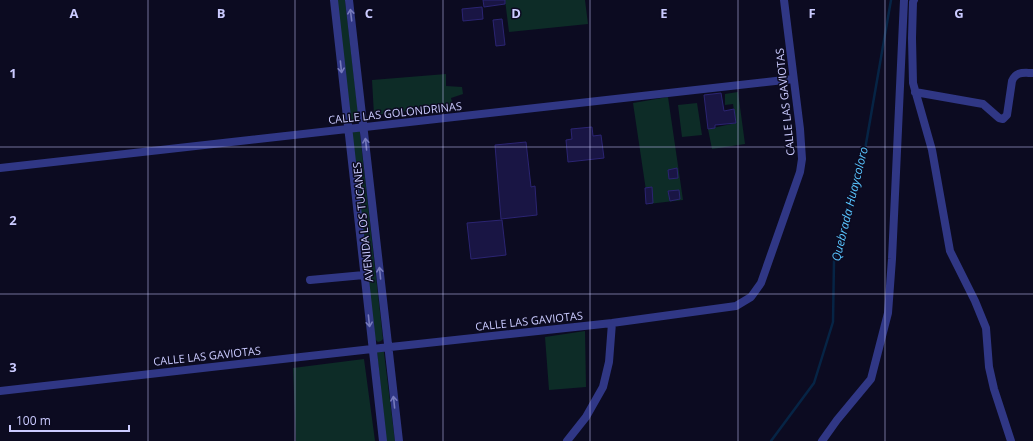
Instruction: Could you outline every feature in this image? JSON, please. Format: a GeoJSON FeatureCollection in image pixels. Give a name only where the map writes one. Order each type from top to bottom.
{"type":"FeatureCollection","features":[{"type":"Feature","properties":{"kind":"street","name":"AVENIDA LOS TUCANES"},"geometry":{"type":"LineString","coordinates":[[334,0],[383,441]]}},
{"type":"Feature","properties":{"kind":"street","name":"AVENIDA LOS TUCANES"},"geometry":{"type":"LineString","coordinates":[[349,0],[399,441]]}},
{"type":"Feature","properties":{"kind":"street","name":"CALLE LAS GAVIOTAS"},"geometry":{"type":"LineString","coordinates":[[0,391],[612,323],[736,306],[751,296],[761,283],[800,172],[802,159],[784,0]]}},
{"type":"Feature","properties":{"kind":"street"},"geometry":{"type":"LineString","coordinates":[[822,441],[837,420],[871,379],[888,313],[904,0]]}},
{"type":"Feature","properties":{"kind":"street"},"geometry":{"type":"LineString","coordinates":[[914,0],[912,38],[913,84],[932,150],[950,251],[976,301],[986,328],[989,367],[994,389],[1011,441]]}},
{"type":"Feature","properties":{"kind":"street"},"geometry":{"type":"LineString","coordinates":[[915,92],[982,104],[999,118],[1003,118],[1007,115],[1014,76],[1020,72],[1033,73]]}},
{"type":"Feature","properties":{"kind":"street","name":"CALLE LAS GOLONDRINAS"},"geometry":{"type":"LineString","coordinates":[[0,168],[793,79]]}},
{"type":"Feature","properties":{"kind":"street"},"geometry":{"type":"LineString","coordinates":[[310,280],[364,275]]}},
{"type":"Feature","properties":{"kind":"street"},"geometry":{"type":"LineString","coordinates":[[567,441],[586,417],[603,386],[609,362],[612,323]]}},
{"type":"Feature","properties":{"kind":"green space"},"geometry":{"type":"Polygon","coordinates":[[[337,0],[345,0],[359,119],[358,121],[351,122],[337,0]]]}},
{"type":"Feature","properties":{"kind":"green space"},"geometry":{"type":"Polygon","coordinates":[[[505,0],[585,0],[588,24],[509,32],[505,0]]]}},
{"type":"Feature","properties":{"kind":"green space"},"geometry":{"type":"Polygon","coordinates":[[[446,74],[446,86],[462,87],[463,94],[451,98],[453,106],[374,115],[372,80],[446,74]]]}},
{"type":"Feature","properties":{"kind":"green space"},"geometry":{"type":"Polygon","coordinates":[[[738,92],[745,144],[712,149],[708,129],[736,123],[733,104],[725,105],[725,94],[738,92]]]}},
{"type":"Feature","properties":{"kind":"green space"},"geometry":{"type":"Polygon","coordinates":[[[668,97],[683,200],[648,204],[633,103],[668,97]]]}},
{"type":"Feature","properties":{"kind":"green space"},"geometry":{"type":"Polygon","coordinates":[[[697,103],[702,135],[682,137],[678,105],[697,103]]]}},
{"type":"Feature","properties":{"kind":"green space"},"geometry":{"type":"Polygon","coordinates":[[[353,131],[360,131],[383,339],[378,342],[375,339],[352,133],[353,131]]]}},
{"type":"Feature","properties":{"kind":"green space"},"geometry":{"type":"Polygon","coordinates":[[[585,331],[586,387],[549,390],[545,337],[585,331]]]}},
{"type":"Feature","properties":{"kind":"green space"},"geometry":{"type":"Polygon","coordinates":[[[384,351],[395,441],[386,441],[377,352],[384,351]]]}},
{"type":"Feature","properties":{"kind":"green space"},"geometry":{"type":"Polygon","coordinates":[[[364,359],[375,441],[296,441],[293,368],[364,359]]]}},
{"type":"Feature","properties":{"kind":"building"},"geometry":{"type":"Polygon","coordinates":[[[483,0],[505,0],[505,4],[484,7],[483,0]]]}},
{"type":"Feature","properties":{"kind":"building"},"geometry":{"type":"Polygon","coordinates":[[[482,7],[483,19],[463,21],[462,9],[482,7]]]}},
{"type":"Feature","properties":{"kind":"building"},"geometry":{"type":"Polygon","coordinates":[[[502,19],[505,45],[496,46],[493,20],[502,19]]]}},
{"type":"Feature","properties":{"kind":"building"},"geometry":{"type":"Polygon","coordinates":[[[721,93],[724,111],[734,109],[736,123],[715,125],[715,128],[708,129],[704,95],[721,93]]]}},
{"type":"Feature","properties":{"kind":"building"},"geometry":{"type":"Polygon","coordinates":[[[592,127],[593,136],[601,135],[604,158],[568,162],[566,140],[572,139],[571,129],[592,127]]]}},
{"type":"Feature","properties":{"kind":"building"},"geometry":{"type":"Polygon","coordinates":[[[526,142],[531,187],[535,186],[537,215],[501,219],[495,145],[526,142]]]}},
{"type":"Feature","properties":{"kind":"building"},"geometry":{"type":"Polygon","coordinates":[[[677,168],[678,178],[669,179],[668,170],[677,168]]]}},
{"type":"Feature","properties":{"kind":"building"},"geometry":{"type":"Polygon","coordinates":[[[652,187],[653,203],[646,204],[645,188],[652,187]]]}},
{"type":"Feature","properties":{"kind":"building"},"geometry":{"type":"Polygon","coordinates":[[[679,190],[680,199],[670,201],[668,191],[679,190]]]}},
{"type":"Feature","properties":{"kind":"building"},"geometry":{"type":"Polygon","coordinates":[[[502,220],[506,255],[471,259],[467,223],[502,220]]]}},
{"type":"Feature","properties":{"kind":"waterway","name":"Quebrada Huaycoloro"},"geometry":{"type":"LineString","coordinates":[[771,441],[814,383],[833,322],[834,261],[863,161],[891,0]]}}]}
